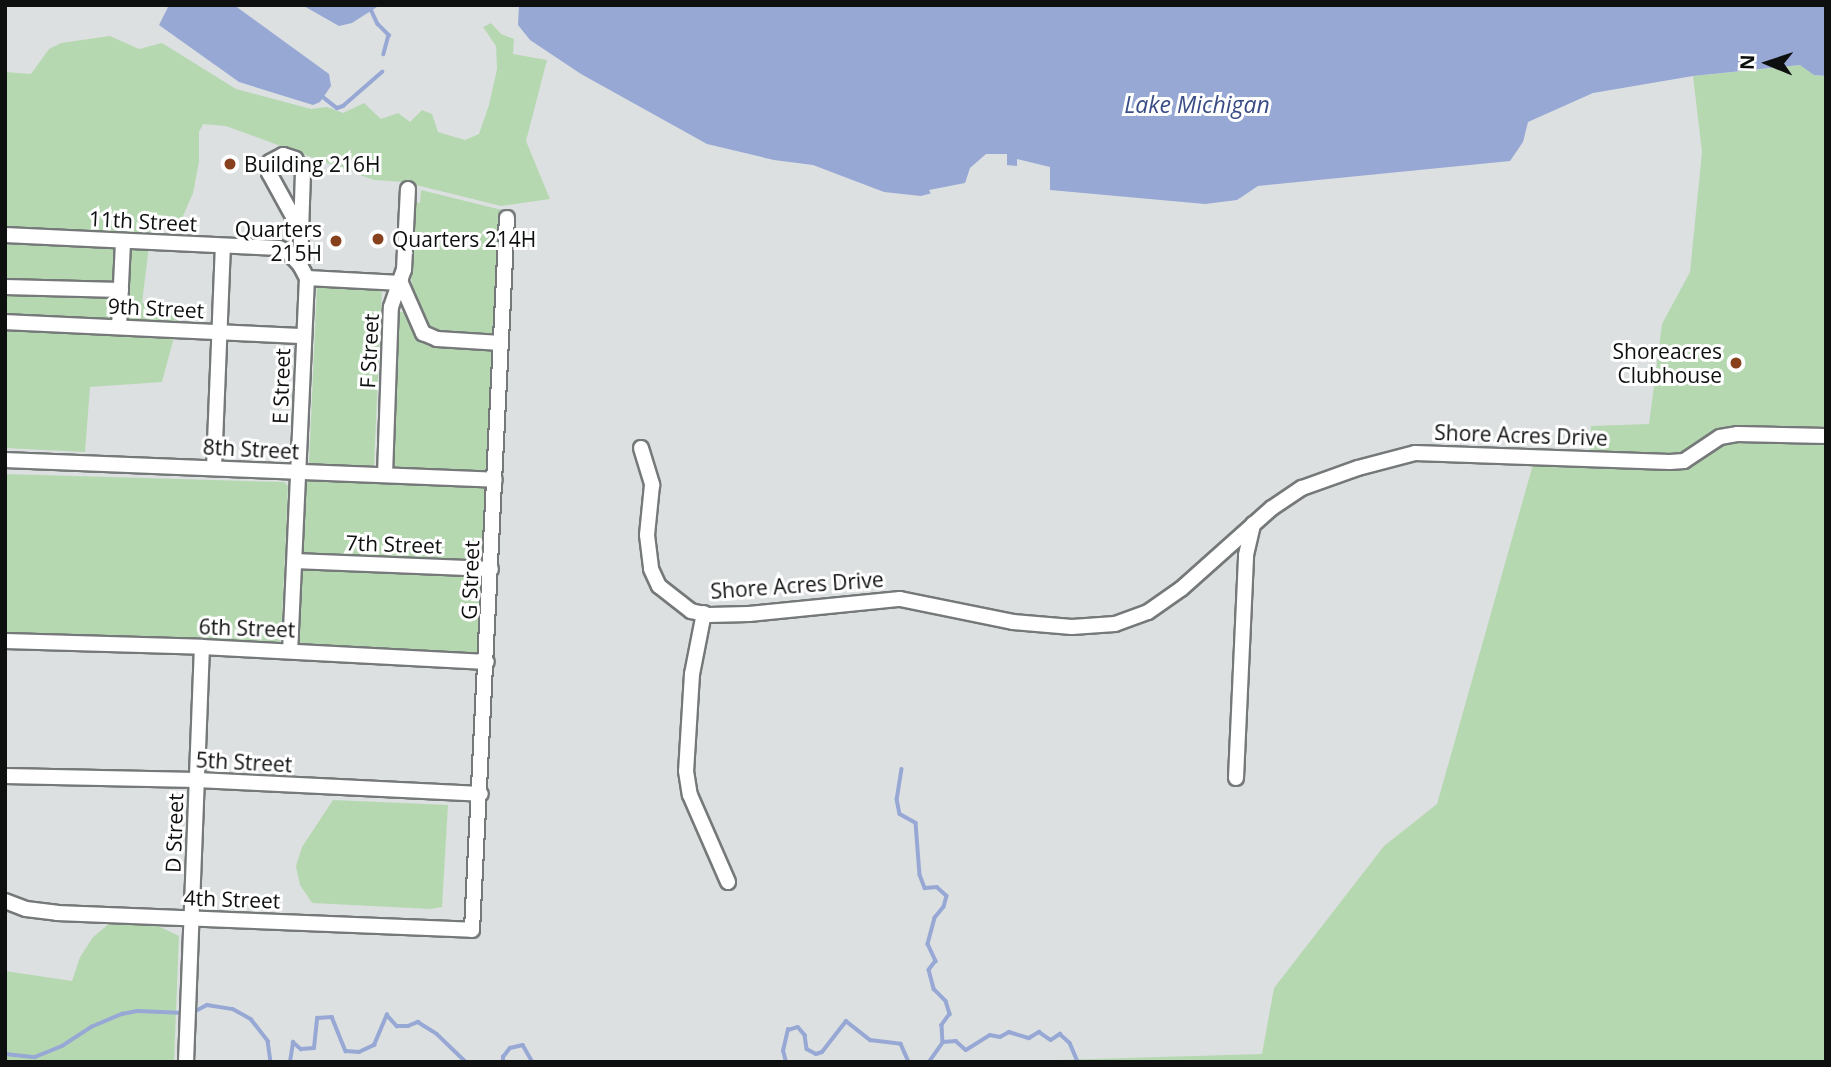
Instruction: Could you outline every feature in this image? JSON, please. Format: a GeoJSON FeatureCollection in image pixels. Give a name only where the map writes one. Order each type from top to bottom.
{"type":"FeatureCollection","features":[{"type":"Feature","properties":{"kind":"street","name":"E Street"},"geometry":{"type":"LineString","coordinates":[[290,651],[304,336],[301,231],[303,172],[295,159],[284,155],[270,162],[269,173],[301,231]]}},
{"type":"Feature","properties":{"kind":"street","name":"F Street"},"geometry":{"type":"LineString","coordinates":[[385,475],[391,306],[404,270],[408,188]]}},
{"type":"Feature","properties":{"kind":"street","name":"G Street"},"geometry":{"type":"LineString","coordinates":[[458,930],[472,930],[481,794],[507,218]]}},
{"type":"Feature","properties":{"kind":"street"},"geometry":{"type":"LineString","coordinates":[[301,231],[279,248],[288,252],[303,272],[401,282],[423,333],[436,339],[501,343]]}},
{"type":"Feature","properties":{"kind":"street","name":"11th Street"},"geometry":{"type":"LineString","coordinates":[[5,235],[279,248]]}},
{"type":"Feature","properties":{"kind":"street"},"geometry":{"type":"LineString","coordinates":[[119,327],[123,242]]}},
{"type":"Feature","properties":{"kind":"street"},"geometry":{"type":"LineString","coordinates":[[214,468],[223,246]]}},
{"type":"Feature","properties":{"kind":"street"},"geometry":{"type":"LineString","coordinates":[[5,287],[121,290]]}},
{"type":"Feature","properties":{"kind":"street","name":"9th Street"},"geometry":{"type":"LineString","coordinates":[[5,322],[304,336]]}},
{"type":"Feature","properties":{"kind":"street","name":"Shore Acres Drive"},"geometry":{"type":"LineString","coordinates":[[642,448],[652,485],[647,535],[651,569],[659,586],[691,611],[749,614],[900,599],[1013,622],[1072,627],[1105,625],[1134,619],[1163,603],[1253,524],[1302,488],[1357,468],[1415,453],[1670,462],[1684,461],[1720,437],[1737,434],[1826,436]]}},
{"type":"Feature","properties":{"kind":"street","name":"8th Street"},"geometry":{"type":"LineString","coordinates":[[5,460],[495,480]]}},
{"type":"Feature","properties":{"kind":"street"},"geometry":{"type":"LineString","coordinates":[[1236,778],[1246,555],[1253,524]]}},
{"type":"Feature","properties":{"kind":"street","name":"7th Street"},"geometry":{"type":"LineString","coordinates":[[295,561],[491,569]]}},
{"type":"Feature","properties":{"kind":"street"},"geometry":{"type":"LineString","coordinates":[[704,613],[692,674],[686,771],[690,795],[728,882]]}},
{"type":"Feature","properties":{"kind":"street","name":"6th Street"},"geometry":{"type":"LineString","coordinates":[[5,641],[202,647],[487,662]]}},
{"type":"Feature","properties":{"kind":"street","name":"D Street"},"geometry":{"type":"LineString","coordinates":[[186,1062],[202,647]]}},
{"type":"Feature","properties":{"kind":"street","name":"5th Street"},"geometry":{"type":"LineString","coordinates":[[5,776],[197,780],[481,794]]}},
{"type":"Feature","properties":{"kind":"street","name":"4th Street"},"geometry":{"type":"LineString","coordinates":[[5,901],[26,909],[57,913],[458,930]]}},
{"type":"Feature","properties":{"kind":"green space"},"geometry":{"type":"Polygon","coordinates":[[[491,23],[501,34],[514,39],[513,54],[547,60],[526,141],[550,199],[501,206],[404,182],[374,180],[226,126],[203,124],[199,132],[199,162],[193,193],[180,223],[152,222],[142,303],[181,311],[162,382],[90,387],[85,452],[5,448],[5,72],[31,74],[49,49],[61,43],[110,36],[139,49],[162,43],[236,89],[311,109],[327,107],[343,113],[364,103],[381,119],[398,113],[410,122],[422,110],[432,114],[438,132],[465,140],[479,134],[497,69],[496,46],[483,27],[491,23]]]}},
{"type":"Feature","properties":{"kind":"green space"},"geometry":{"type":"Polygon","coordinates":[[[1801,65],[1814,75],[1826,76],[1826,1062],[988,1062],[1262,1054],[1274,988],[1384,846],[1437,804],[1534,461],[1589,464],[1591,426],[1649,424],[1662,324],[1690,272],[1702,152],[1693,76],[1801,65]]]}},
{"type":"Feature","properties":{"kind":"green space"},"geometry":{"type":"Polygon","coordinates":[[[421,190],[502,210],[496,338],[437,336],[425,329],[414,303],[411,276],[414,202],[420,203],[421,190]]]}},
{"type":"Feature","properties":{"kind":"green space"},"geometry":{"type":"Polygon","coordinates":[[[317,286],[382,288],[374,466],[309,463],[317,286]]]}},
{"type":"Feature","properties":{"kind":"green space"},"geometry":{"type":"Polygon","coordinates":[[[398,312],[409,312],[417,334],[431,345],[496,348],[490,477],[391,472],[398,312]]]}},
{"type":"Feature","properties":{"kind":"green space"},"geometry":{"type":"Polygon","coordinates":[[[5,474],[284,482],[288,486],[281,640],[279,643],[5,632],[5,474]]]}},
{"type":"Feature","properties":{"kind":"green space"},"geometry":{"type":"Polygon","coordinates":[[[304,479],[486,488],[482,565],[300,556],[304,479]]]}},
{"type":"Feature","properties":{"kind":"green space"},"geometry":{"type":"Polygon","coordinates":[[[301,568],[482,576],[479,654],[297,647],[301,568]]]}},
{"type":"Feature","properties":{"kind":"green space"},"geometry":{"type":"Polygon","coordinates":[[[333,800],[448,805],[442,907],[431,909],[312,903],[300,885],[296,866],[302,847],[333,800]]]}},
{"type":"Feature","properties":{"kind":"green space"},"geometry":{"type":"Polygon","coordinates":[[[109,924],[156,925],[179,936],[174,1062],[5,1062],[5,971],[72,981],[80,957],[93,937],[109,924]]]}},
{"type":"Feature","properties":{"kind":"water"},"geometry":{"type":"Polygon","coordinates":[[[169,5],[234,5],[329,74],[331,86],[320,102],[313,105],[239,82],[159,25],[169,5]]]}},
{"type":"Feature","properties":{"kind":"water"},"geometry":{"type":"Polygon","coordinates":[[[302,5],[380,5],[352,23],[339,26],[302,5]]]}},
{"type":"Feature","properties":{"kind":"water","name":"Lake Michigan"},"geometry":{"type":"Polygon","coordinates":[[[519,5],[1826,5],[1826,76],[1814,75],[1800,65],[1693,76],[1593,93],[1528,122],[1523,142],[1510,161],[1258,186],[1237,200],[1205,204],[1050,190],[1050,167],[1017,159],[1017,166],[1007,165],[1007,159],[983,162],[965,184],[921,196],[884,192],[813,165],[774,160],[707,144],[581,74],[530,40],[518,25],[519,5]]]}},
{"type":"Feature","properties":{"kind":"pier"},"geometry":{"type":"Polygon","coordinates":[[[986,154],[1007,154],[1007,168],[1003,163],[985,165],[967,187],[932,196],[929,190],[965,183],[970,168],[986,154]]]}},
{"type":"Feature","properties":{"kind":"waterway"},"geometry":{"type":"LineString","coordinates":[[369,5],[378,24],[389,35],[384,54]]}},
{"type":"Feature","properties":{"kind":"waterway"},"geometry":{"type":"LineString","coordinates":[[323,97],[337,108],[343,106],[382,72]]}},
{"type":"Feature","properties":{"kind":"waterway"},"geometry":{"type":"LineString","coordinates":[[902,769],[897,799],[900,814],[916,823],[920,875],[925,888],[937,887],[947,896],[944,907],[935,918],[928,944],[936,961],[929,970],[934,989],[946,1001],[950,1014],[942,1025],[943,1042]]}},
{"type":"Feature","properties":{"kind":"waterway"},"geometry":{"type":"LineString","coordinates":[[192,1013],[207,1005],[233,1009],[251,1019],[268,1041],[271,1062]]}},
{"type":"Feature","properties":{"kind":"waterway"},"geometry":{"type":"LineString","coordinates":[[5,1054],[35,1057],[62,1046],[91,1027],[122,1014],[137,1011],[185,1013]]}},
{"type":"Feature","properties":{"kind":"waterway"},"geometry":{"type":"LineString","coordinates":[[290,1062],[293,1042],[301,1049],[314,1048],[317,1018],[332,1017],[346,1051],[359,1052],[374,1045],[387,1015],[397,1026],[418,1022],[437,1034],[466,1062]]}},
{"type":"Feature","properties":{"kind":"waterway"},"geometry":{"type":"LineString","coordinates":[[786,1062],[783,1051],[788,1030],[798,1027],[805,1035],[807,1049],[816,1054],[822,1052],[846,1021],[870,1040],[901,1044],[909,1062]]}},
{"type":"Feature","properties":{"kind":"waterway"},"geometry":{"type":"LineString","coordinates":[[929,1062],[943,1042],[956,1041],[966,1050],[990,1035],[1000,1037],[1009,1032],[1029,1038],[1039,1032],[1051,1040],[1060,1034],[1070,1043],[1078,1062]]}},
{"type":"Feature","properties":{"kind":"waterway"},"geometry":{"type":"LineString","coordinates":[[503,1062],[503,1057],[510,1048],[523,1045],[533,1062]]}},
{"type":"Feature","properties":{"kind":"place","name":"Building 216H"},"geometry":{"type":"Point","coordinates":[230,164]}},
{"type":"Feature","properties":{"kind":"place","name":"Quarters 214H"},"geometry":{"type":"Point","coordinates":[378,239]}},
{"type":"Feature","properties":{"kind":"place","name":"Quarters 215H"},"geometry":{"type":"Point","coordinates":[336,241]}},
{"type":"Feature","properties":{"kind":"place","name":"Shoreacres Clubhouse"},"geometry":{"type":"Point","coordinates":[1736,363]}}]}
